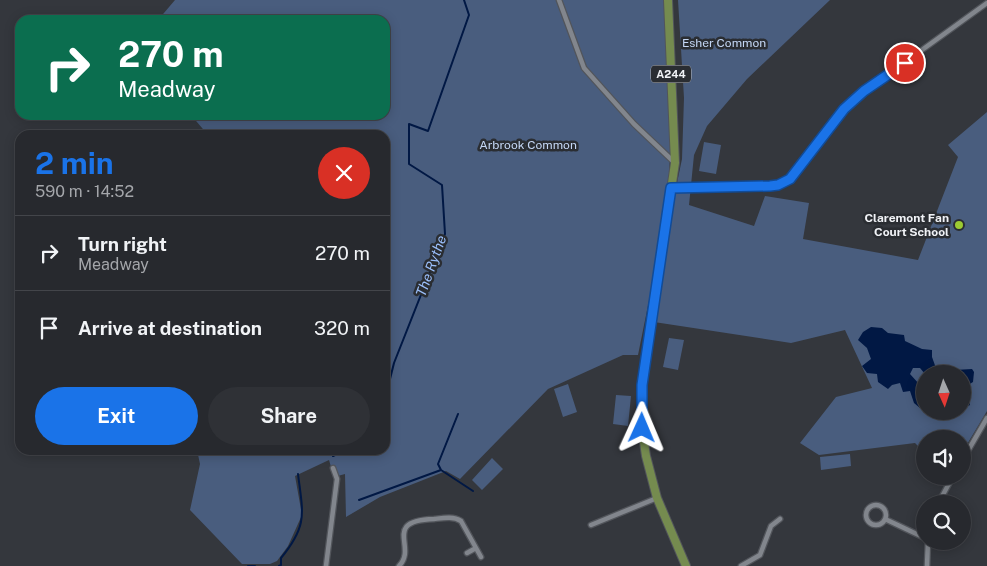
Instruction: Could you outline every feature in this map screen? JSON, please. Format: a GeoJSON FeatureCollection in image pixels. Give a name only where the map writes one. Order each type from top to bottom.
{"type":"FeatureCollection","features":[{"type":"Feature","properties":{"kind":"main road","name":"A244"},"geometry":{"type":"LineString","coordinates":[[668,0],[675,163],[642,388],[642,428],[646,456],[657,498],[686,566]]}},
{"type":"Feature","properties":{"kind":"street"},"geometry":{"type":"LineString","coordinates":[[559,0],[584,68],[634,124],[675,163]]}},
{"type":"Feature","properties":{"kind":"street"},"geometry":{"type":"LineString","coordinates":[[671,188],[770,186],[778,185],[790,179],[835,119],[854,99],[987,3]]}},
{"type":"Feature","properties":{"kind":"street"},"geometry":{"type":"LineString","coordinates":[[971,446],[987,418]]}},
{"type":"Feature","properties":{"kind":"street"},"geometry":{"type":"LineString","coordinates":[[326,566],[337,479],[333,468]]}},
{"type":"Feature","properties":{"kind":"street"},"geometry":{"type":"LineString","coordinates":[[591,525],[657,498]]}},
{"type":"Feature","properties":{"kind":"street"},"geometry":{"type":"LineString","coordinates":[[873,505],[880,506],[886,513],[885,520],[878,525],[872,525],[866,520],[866,511],[873,505]]}},
{"type":"Feature","properties":{"kind":"street"},"geometry":{"type":"LineString","coordinates":[[399,566],[404,561],[405,556],[404,533],[408,525],[417,520],[457,518],[461,520],[480,557]]}},
{"type":"Feature","properties":{"kind":"street"},"geometry":{"type":"LineString","coordinates":[[741,566],[760,555],[771,526],[780,519]]}},
{"type":"Feature","properties":{"kind":"street"},"geometry":{"type":"LineString","coordinates":[[885,520],[916,534]]}},
{"type":"Feature","properties":{"kind":"street"},"geometry":{"type":"LineString","coordinates":[[467,553],[476,548]]}},
{"type":"Feature","properties":{"kind":"street"},"geometry":{"type":"LineString","coordinates":[[927,566],[928,550]]}},
{"type":"Feature","properties":{"kind":"green space","name":"Arbrook Common"},"geometry":{"type":"Polygon","coordinates":[[[175,0],[666,0],[671,137],[667,211],[638,355],[623,355],[548,389],[460,479],[446,471],[380,497],[346,517],[345,474],[334,477],[329,460],[295,476],[302,515],[288,546],[277,561],[270,564],[242,564],[190,510],[200,464],[198,455],[390,455],[390,130],[204,130],[195,120],[390,120],[390,15],[162,15],[175,0]]]}},
{"type":"Feature","properties":{"kind":"green space","name":"Esher Common"},"geometry":{"type":"Polygon","coordinates":[[[678,0],[830,0],[747,79],[707,126],[694,155],[689,205],[754,226],[765,196],[809,203],[803,239],[918,260],[958,157],[948,145],[987,112],[987,411],[971,438],[971,430],[916,430],[916,444],[819,455],[800,443],[836,397],[872,388],[845,330],[791,343],[654,322],[673,202],[682,159],[684,98],[678,0]]]}},
{"type":"Feature","properties":{"kind":"green space"},"geometry":{"type":"Polygon","coordinates":[[[704,142],[721,145],[716,174],[699,171],[704,142]]]}},
{"type":"Feature","properties":{"kind":"green space"},"geometry":{"type":"Polygon","coordinates":[[[669,338],[684,340],[678,370],[663,367],[669,338]]]}},
{"type":"Feature","properties":{"kind":"green space"},"geometry":{"type":"Polygon","coordinates":[[[568,384],[577,412],[563,417],[554,389],[568,384]]]}},
{"type":"Feature","properties":{"kind":"green space"},"geometry":{"type":"Polygon","coordinates":[[[616,395],[631,396],[628,426],[613,424],[616,395]]]}},
{"type":"Feature","properties":{"kind":"green space"},"geometry":{"type":"Polygon","coordinates":[[[850,454],[851,466],[821,470],[820,457],[850,454]]]}},
{"type":"Feature","properties":{"kind":"green space"},"geometry":{"type":"Polygon","coordinates":[[[492,458],[503,469],[482,490],[472,480],[492,458]]]}},
{"type":"Feature","properties":{"kind":"shaded area"},"geometry":{"type":"Polygon","coordinates":[[[871,327],[882,328],[888,333],[904,335],[905,341],[922,349],[932,350],[935,365],[916,365],[916,368],[913,368],[910,374],[916,381],[916,405],[910,391],[903,392],[900,383],[892,385],[888,389],[878,382],[877,374],[867,373],[862,366],[871,359],[867,348],[858,340],[863,332],[871,327]]]}},
{"type":"Feature","properties":{"kind":"shaded area"},"geometry":{"type":"Polygon","coordinates":[[[971,369],[974,372],[973,382],[971,383],[971,369]]]}},
{"type":"Feature","properties":{"kind":"waterway","name":"The Rythe"},"geometry":{"type":"LineString","coordinates":[[390,379],[394,363],[445,234],[442,185],[409,164],[409,124],[428,131],[469,15],[464,0]]}},
{"type":"Feature","properties":{"kind":"waterway"},"geometry":{"type":"LineString","coordinates":[[458,414],[438,464],[441,470],[473,491]]}},
{"type":"Feature","properties":{"kind":"waterway"},"geometry":{"type":"LineString","coordinates":[[359,500],[441,470]]}},
{"type":"Feature","properties":{"kind":"waterway"},"geometry":{"type":"LineString","coordinates":[[279,566],[281,565],[281,558],[296,537],[302,519],[298,474]]}},
{"type":"Feature","properties":{"kind":"waterway"},"geometry":{"type":"LineString","coordinates":[[248,566],[255,566]]}},
{"type":"Feature","properties":{"kind":"place","name":"Claremont Fan Court School"},"geometry":{"type":"Point","coordinates":[959,225]}},
{"type":"Feature","properties":{"kind":"route"},"geometry":{"type":"LineString","coordinates":[[642,428],[642,385],[671,188],[770,186],[784,183],[796,174],[835,119],[854,99],[905,63]]}}]}
